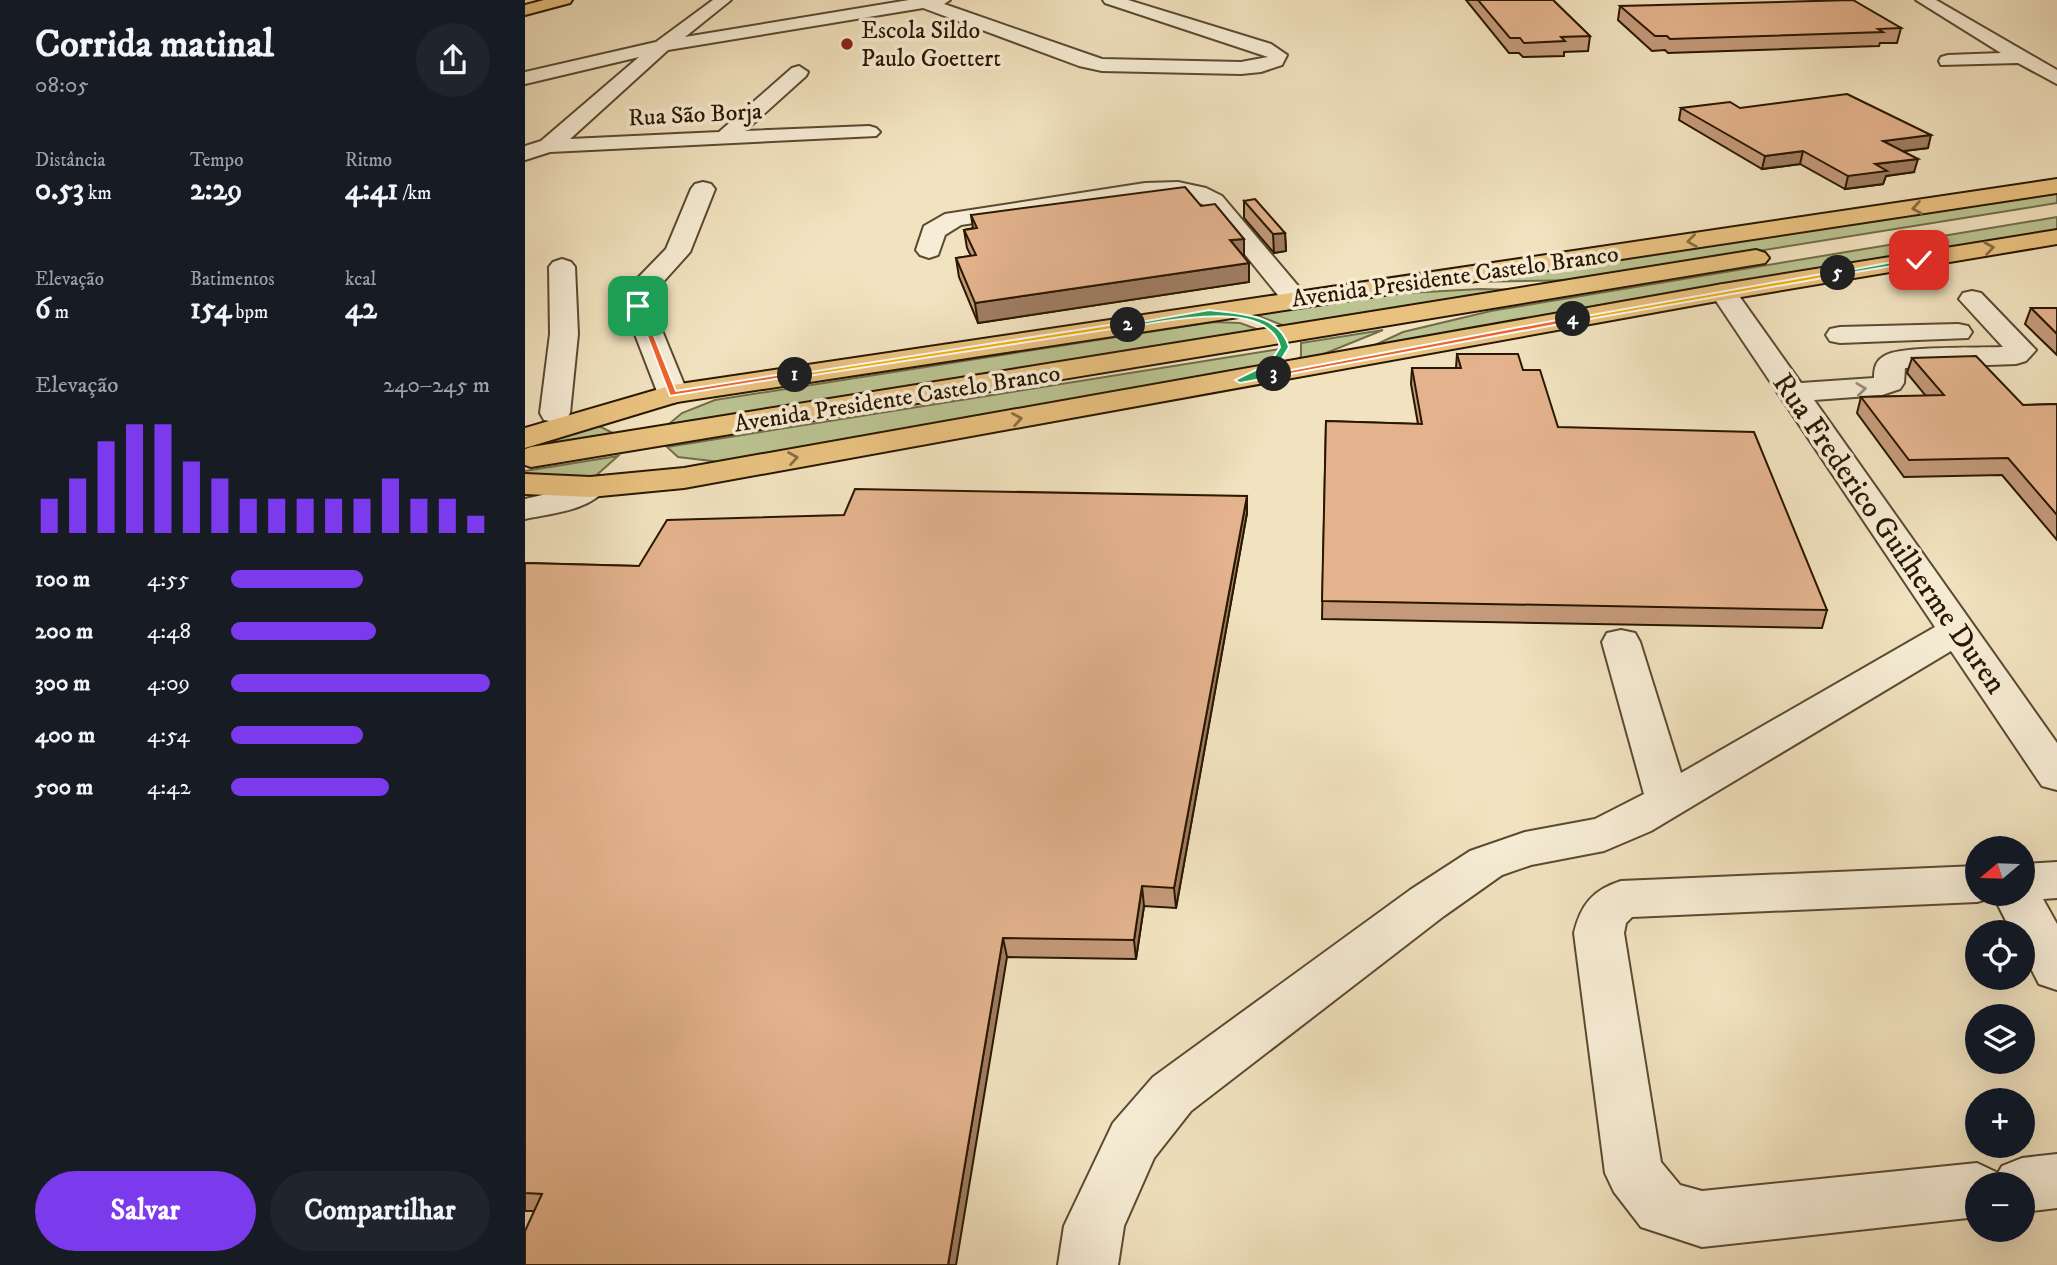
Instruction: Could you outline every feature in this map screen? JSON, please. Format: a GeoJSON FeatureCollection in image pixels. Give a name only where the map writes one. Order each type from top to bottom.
{"type":"FeatureCollection","features":[{"type":"Feature","properties":{"kind":"main road"},"geometry":{"type":"LineString","coordinates":[[525,10],[564,0]]}},
{"type":"Feature","properties":{"kind":"main road","name":"Avenida Presidente Castelo Branco"},"geometry":{"type":"LineString","coordinates":[[525,439],[673,394],[1384,285],[2057,186]]}},
{"type":"Feature","properties":{"kind":"main road","name":"Avenida Presidente Castelo Branco"},"geometry":{"type":"LineString","coordinates":[[525,458],[2057,209]]}},
{"type":"Feature","properties":{"kind":"main road","name":"Avenida Presidente Castelo Branco"},"geometry":{"type":"LineString","coordinates":[[525,484],[590,487],[646,484],[1305,369],[1723,292],[2057,237]]}},
{"type":"Feature","properties":{"kind":"main road"},"geometry":{"type":"LineString","coordinates":[[1384,285],[1610,282]]}},
{"type":"Feature","properties":{"kind":"main road"},"geometry":{"type":"LineString","coordinates":[[1305,369],[1437,310]]}},
{"type":"Feature","properties":{"kind":"main road"},"geometry":{"type":"LineString","coordinates":[[1209,312],[1253,318],[1270,325],[1282,335],[1285,347],[1273,365],[1240,380]]}},
{"type":"Feature","properties":{"kind":"main road"},"geometry":{"type":"LineString","coordinates":[[590,487],[627,456],[633,440],[668,408],[724,386]]}},
{"type":"Feature","properties":{"kind":"main road"},"geometry":{"type":"LineString","coordinates":[[594,417],[626,426],[633,440],[651,454],[678,464],[726,470]]}},
{"type":"Feature","properties":{"kind":"street"},"geometry":{"type":"LineString","coordinates":[[549,146],[662,46],[723,0]]}},
{"type":"Feature","properties":{"kind":"street"},"geometry":{"type":"LineString","coordinates":[[525,78],[662,46],[929,1],[1086,62],[1103,65],[1241,68],[1261,66],[1275,61],[1278,55],[1265,48],[1111,0]]}},
{"type":"Feature","properties":{"kind":"street"},"geometry":{"type":"LineString","coordinates":[[1924,0],[2057,78]]}},
{"type":"Feature","properties":{"kind":"street"},"geometry":{"type":"LineString","coordinates":[[1948,61],[2057,57]]}},
{"type":"Feature","properties":{"kind":"street"},"geometry":{"type":"LineString","coordinates":[[724,139],[799,72]]}},
{"type":"Feature","properties":{"kind":"street","name":"Rua São Borja"},"geometry":{"type":"LineString","coordinates":[[525,153],[549,146],[869,132]]}},
{"type":"Feature","properties":{"kind":"street"},"geometry":{"type":"LineString","coordinates":[[673,394],[638,306],[642,289],[677,252],[703,189]]}},
{"type":"Feature","properties":{"kind":"street"},"geometry":{"type":"LineString","coordinates":[[929,250],[933,231],[954,219],[1145,190],[1178,189],[1198,193],[1214,201],[1295,299]]}},
{"type":"Feature","properties":{"kind":"street"},"geometry":{"type":"LineString","coordinates":[[555,413],[564,334],[562,267]]}},
{"type":"Feature","properties":{"kind":"street","name":"Rua Frederico Guilherme Duren"},"geometry":{"type":"LineString","coordinates":[[1723,292],[2057,775]]}},
{"type":"Feature","properties":{"kind":"street"},"geometry":{"type":"LineString","coordinates":[[1793,393],[1882,386],[1889,383],[1889,366],[1898,360],[2016,355],[2022,350],[1972,299]]}},
{"type":"Feature","properties":{"kind":"street"},"geometry":{"type":"LineString","coordinates":[[1840,335],[2003,331]]}},
{"type":"Feature","properties":{"kind":"street"},"geometry":{"type":"LineString","coordinates":[[525,418],[555,413],[594,417]]}},
{"type":"Feature","properties":{"kind":"street","name":"Avenida Presidente Castelo Branco"},"geometry":{"type":"LineString","coordinates":[[525,509],[570,499],[590,487]]}},
{"type":"Feature","properties":{"kind":"street"},"geometry":{"type":"LineString","coordinates":[[1089,1265],[1094,1226],[1133,1141],[1173,1094],[1427,903],[1486,863],[1525,849],[1604,834],[1635,820],[1957,631]]}},
{"type":"Feature","properties":{"kind":"street"},"geometry":{"type":"LineString","coordinates":[[1621,642],[1668,801]]}},
{"type":"Feature","properties":{"kind":"street"},"geometry":{"type":"LineString","coordinates":[[2035,881],[2057,880]]}},
{"type":"Feature","properties":{"kind":"street"},"geometry":{"type":"LineString","coordinates":[[1965,885],[1621,899],[1603,914],[1599,933],[1634,1173],[1662,1208],[1702,1219],[1965,1191]]}},
{"type":"Feature","properties":{"kind":"street"},"geometry":{"type":"LineString","coordinates":[[2022,906],[2057,970]]}},
{"type":"Feature","properties":{"kind":"street"},"geometry":{"type":"LineString","coordinates":[[2035,1184],[2057,1181]]}},
{"type":"Feature","properties":{"kind":"green space"},"geometry":{"type":"Polygon","coordinates":[[[2057,191],[2057,203],[1578,280],[1469,282],[2057,191]]]}},
{"type":"Feature","properties":{"kind":"green space"},"geometry":{"type":"Polygon","coordinates":[[[2057,217],[2057,235],[1351,356],[1403,332],[1491,311],[2057,217]]]}},
{"type":"Feature","properties":{"kind":"green space"},"geometry":{"type":"Polygon","coordinates":[[[1481,289],[1525,290],[1290,328],[1256,315],[1388,294],[1481,289]]]}},
{"type":"Feature","properties":{"kind":"green space"},"geometry":{"type":"Polygon","coordinates":[[[1213,322],[1240,323],[1265,332],[663,429],[682,413],[715,400],[1213,322]]]}},
{"type":"Feature","properties":{"kind":"green space"},"geometry":{"type":"Polygon","coordinates":[[[1383,330],[1294,366],[1301,356],[1301,343],[1383,330]]]}},
{"type":"Feature","properties":{"kind":"green space"},"geometry":{"type":"Polygon","coordinates":[[[1280,349],[1273,361],[1262,367],[720,462],[678,457],[667,447],[1280,349]]]}},
{"type":"Feature","properties":{"kind":"green space"},"geometry":{"type":"Polygon","coordinates":[[[591,422],[615,434],[525,451],[525,443],[591,422]]]}},
{"type":"Feature","properties":{"kind":"green space"},"geometry":{"type":"Polygon","coordinates":[[[618,456],[591,480],[525,479],[525,471],[618,456]]]}},
{"type":"Feature","properties":{"kind":"building"},"geometry":{"type":"Polygon","coordinates":[[[1478,0],[1553,0],[1590,36],[1561,37],[1565,41],[1524,43],[1520,38],[1510,38],[1478,0]]]}},
{"type":"Feature","properties":{"kind":"building"},"geometry":{"type":"Polygon","coordinates":[[[1853,0],[1901,28],[1878,29],[1883,32],[1670,39],[1667,36],[1655,36],[1620,6],[1853,0]]]}},
{"type":"Feature","properties":{"kind":"building"},"geometry":{"type":"Polygon","coordinates":[[[1847,94],[1931,135],[1883,141],[1918,159],[1875,164],[1887,171],[1848,176],[1803,151],[1765,156],[1681,108],[1730,102],[1740,108],[1847,94]]]}},
{"type":"Feature","properties":{"kind":"building"},"geometry":{"type":"Polygon","coordinates":[[[1185,187],[1201,206],[1215,204],[1244,239],[1230,240],[1249,263],[975,303],[956,258],[976,255],[964,230],[977,228],[971,215],[1185,187]]]}},
{"type":"Feature","properties":{"kind":"building"},"geometry":{"type":"Polygon","coordinates":[[[1255,199],[1285,233],[1273,234],[1244,201],[1255,199]]]}},
{"type":"Feature","properties":{"kind":"building"},"geometry":{"type":"Polygon","coordinates":[[[2031,308],[2057,308],[2057,334],[2031,308]]]}},
{"type":"Feature","properties":{"kind":"building"},"geometry":{"type":"Polygon","coordinates":[[[1457,354],[1518,354],[1523,370],[1540,370],[1558,427],[1754,432],[1827,610],[1322,601],[1326,421],[1422,424],[1412,368],[1461,368],[1457,354]]]}},
{"type":"Feature","properties":{"kind":"building"},"geometry":{"type":"Polygon","coordinates":[[[1976,356],[2023,405],[2057,404],[2057,515],[2008,458],[1909,460],[1861,397],[1944,395],[1912,358],[1976,356]]]}},
{"type":"Feature","properties":{"kind":"building"},"geometry":{"type":"Polygon","coordinates":[[[855,489],[1247,496],[1174,888],[1142,886],[1134,940],[1003,938],[948,1265],[525,1265],[525,1231],[542,1194],[525,1193],[525,563],[639,566],[667,520],[844,515],[855,489]]]}},
{"type":"Feature","properties":{"kind":"place","name":"Escola Sildo Paulo Goettert"},"geometry":{"type":"Point","coordinates":[847,44]}},
{"type":"Feature","properties":{"kind":"route"},"geometry":{"type":"LineString","coordinates":[[638,306],[673,394],[1209,312],[1253,318],[1270,325],[1282,335],[1285,347],[1273,365],[1240,380],[1723,292],[1919,260]]}}]}
